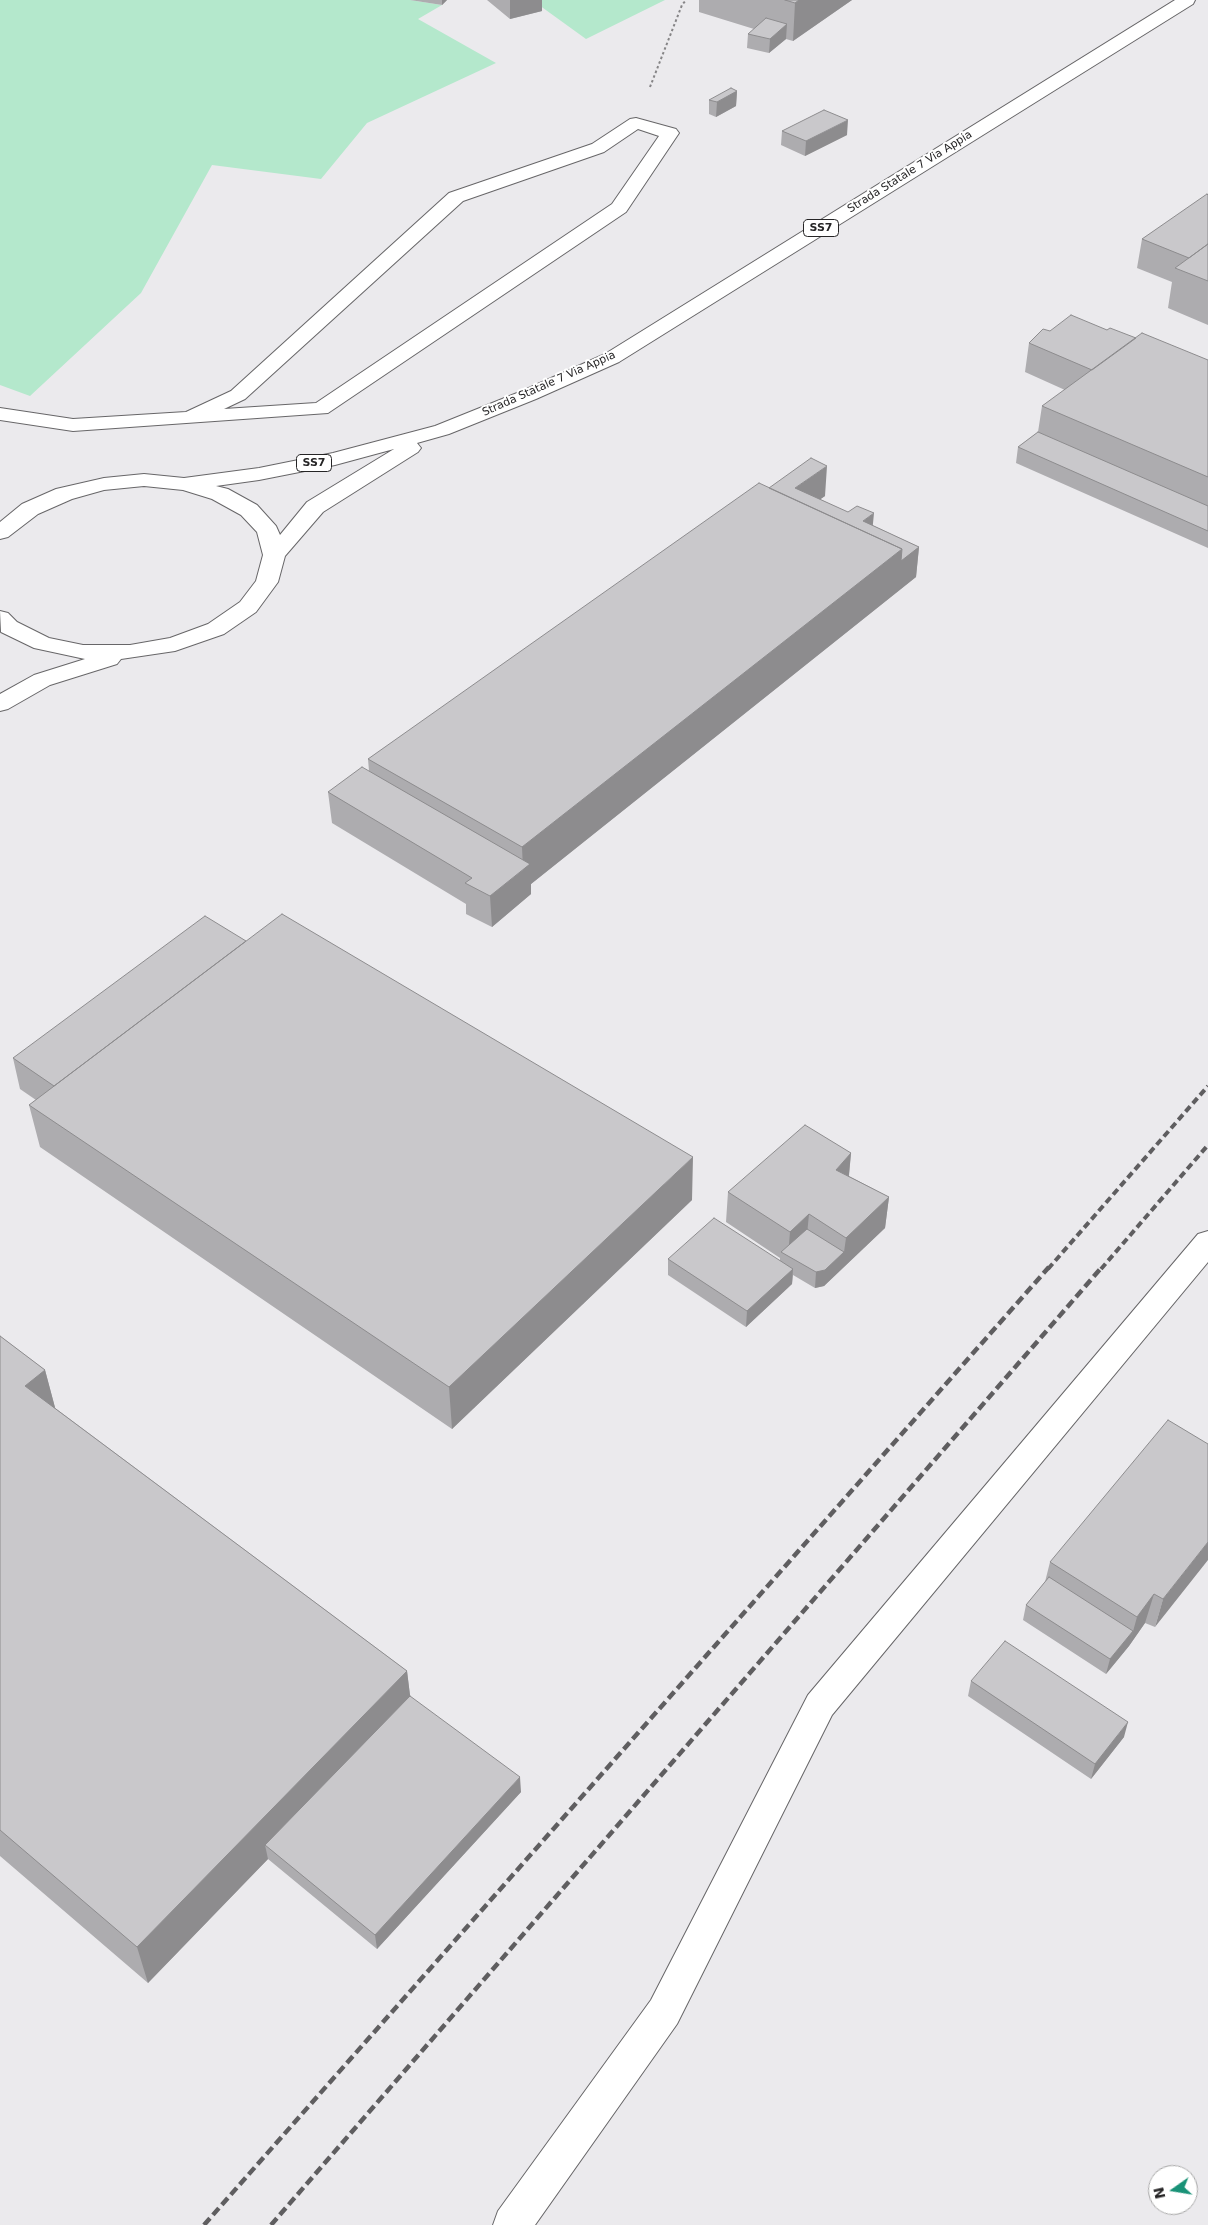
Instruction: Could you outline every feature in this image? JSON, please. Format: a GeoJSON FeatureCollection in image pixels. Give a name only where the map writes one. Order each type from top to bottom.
{"type":"FeatureCollection","features":[{"type":"Feature","properties":{"kind":"main road","name":"Strada Statale 7 Via Appia"},"geometry":{"type":"LineString","coordinates":[[184,484],[259,474],[335,459],[442,430],[529,395],[612,358],[1187,0]]}},
{"type":"Feature","properties":{"kind":"main road"},"geometry":{"type":"LineString","coordinates":[[0,414],[74,425],[190,418],[321,410],[619,208],[670,133],[636,123],[598,148],[456,197],[238,395],[190,418]]}},
{"type":"Feature","properties":{"kind":"main road","name":"Strada Statale 7 Via Appia"},"geometry":{"type":"LineString","coordinates":[[274,556],[316,507],[442,430]]}},
{"type":"Feature","properties":{"kind":"main road"},"geometry":{"type":"LineString","coordinates":[[0,531],[30,509],[64,494],[112,483],[144,480],[184,484],[220,494],[249,510],[268,531],[274,556],[267,582],[248,607],[216,628],[176,644],[130,652],[42,680],[0,704]]}},
{"type":"Feature","properties":{"kind":"main road"},"geometry":{"type":"LineString","coordinates":[[0,618],[9,627],[42,643],[84,652],[130,652]]}},
{"type":"Feature","properties":{"kind":"main road"},"geometry":{"type":"LineString","coordinates":[[512,2225],[664,2012],[820,1705],[1208,1242]]}},
{"type":"Feature","properties":{"kind":"path"},"geometry":{"type":"LineString","coordinates":[[636,123],[682,5],[686,0]]}},
{"type":"Feature","properties":{"kind":"green space"},"geometry":{"type":"Polygon","coordinates":[[[0,0],[410,0],[442,5],[418,19],[496,63],[367,123],[321,179],[212,165],[141,293],[30,396],[0,385],[0,0]]]}},
{"type":"Feature","properties":{"kind":"green space"},"geometry":{"type":"Polygon","coordinates":[[[532,0],[665,0],[586,39],[532,0]]]}},
{"type":"Feature","properties":{"kind":"building"},"geometry":{"type":"Polygon","coordinates":[[[785,0],[799,0],[795,3],[785,0]]]}},
{"type":"Feature","properties":{"kind":"building"},"geometry":{"type":"Polygon","coordinates":[[[766,18],[787,24],[770,39],[748,34],[766,18]]]}},
{"type":"Feature","properties":{"kind":"building"},"geometry":{"type":"Polygon","coordinates":[[[731,88],[737,91],[717,102],[709,100],[731,88]]]}},
{"type":"Feature","properties":{"kind":"building"},"geometry":{"type":"Polygon","coordinates":[[[824,110],[848,120],[806,141],[782,131],[824,110]]]}},
{"type":"Feature","properties":{"kind":"building"},"geometry":{"type":"Polygon","coordinates":[[[1207,194],[1208,244],[1189,258],[1142,239],[1207,194]]]}},
{"type":"Feature","properties":{"kind":"building"},"geometry":{"type":"Polygon","coordinates":[[[1208,244],[1208,281],[1175,268],[1208,244]]]}},
{"type":"Feature","properties":{"kind":"building"},"geometry":{"type":"Polygon","coordinates":[[[1071,315],[1107,330],[1110,328],[1136,338],[1092,370],[1029,343],[1043,329],[1050,331],[1071,315]]]}},
{"type":"Feature","properties":{"kind":"building"},"geometry":{"type":"Polygon","coordinates":[[[1142,333],[1208,360],[1208,477],[1042,406],[1142,333]]]}},
{"type":"Feature","properties":{"kind":"building"},"geometry":{"type":"Polygon","coordinates":[[[1038,432],[1208,506],[1208,531],[1018,447],[1038,432]]]}},
{"type":"Feature","properties":{"kind":"building"},"geometry":{"type":"Polygon","coordinates":[[[811,458],[827,466],[795,488],[848,512],[857,506],[874,513],[863,521],[919,547],[901,561],[902,549],[769,488],[811,458]]]}},
{"type":"Feature","properties":{"kind":"building"},"geometry":{"type":"Polygon","coordinates":[[[759,483],[902,549],[522,847],[368,759],[759,483]]]}},
{"type":"Feature","properties":{"kind":"building"},"geometry":{"type":"Polygon","coordinates":[[[362,767],[530,864],[490,896],[465,883],[472,878],[328,792],[362,767]]]}},
{"type":"Feature","properties":{"kind":"building"},"geometry":{"type":"Polygon","coordinates":[[[282,914],[693,1157],[449,1387],[29,1105],[282,914]]]}},
{"type":"Feature","properties":{"kind":"building"},"geometry":{"type":"Polygon","coordinates":[[[205,916],[246,941],[54,1086],[13,1058],[205,916]]]}},
{"type":"Feature","properties":{"kind":"building"},"geometry":{"type":"Polygon","coordinates":[[[805,1125],[851,1153],[836,1170],[889,1197],[846,1238],[809,1214],[790,1232],[728,1192],[805,1125]]]}},
{"type":"Feature","properties":{"kind":"building"},"geometry":{"type":"Polygon","coordinates":[[[714,1218],[793,1269],[747,1311],[668,1259],[714,1218]]]}},
{"type":"Feature","properties":{"kind":"building"},"geometry":{"type":"Polygon","coordinates":[[[807,1229],[844,1252],[825,1270],[816,1272],[781,1252],[807,1229]]]}},
{"type":"Feature","properties":{"kind":"building"},"geometry":{"type":"Polygon","coordinates":[[[0,1336],[45,1370],[25,1386],[407,1671],[137,1947],[0,1830],[0,1336]]]}},
{"type":"Feature","properties":{"kind":"building"},"geometry":{"type":"Polygon","coordinates":[[[1168,1420],[1208,1444],[1208,1542],[1163,1599],[1154,1594],[1137,1617],[1050,1562],[1168,1420]]]}},
{"type":"Feature","properties":{"kind":"building"},"geometry":{"type":"Polygon","coordinates":[[[1049,1577],[1133,1631],[1110,1659],[1026,1605],[1049,1577]]]}},
{"type":"Feature","properties":{"kind":"building"},"geometry":{"type":"Polygon","coordinates":[[[1005,1641],[1128,1722],[1095,1764],[971,1681],[1005,1641]]]}},
{"type":"Feature","properties":{"kind":"building"},"geometry":{"type":"Polygon","coordinates":[[[410,1696],[520,1777],[375,1935],[265,1845],[410,1696]]]}},
{"type":"Feature","properties":{"kind":"railway"},"geometry":{"type":"LineString","coordinates":[[1048,1269],[1208,1086]]}},
{"type":"Feature","properties":{"kind":"railway"},"geometry":{"type":"LineString","coordinates":[[1101,1269],[1208,1145]]}},
{"type":"Feature","properties":{"kind":"railway"},"geometry":{"type":"LineString","coordinates":[[204,2225],[1049,1267]]}},
{"type":"Feature","properties":{"kind":"railway"},"geometry":{"type":"LineString","coordinates":[[271,2225],[1102,1267]]}}]}
